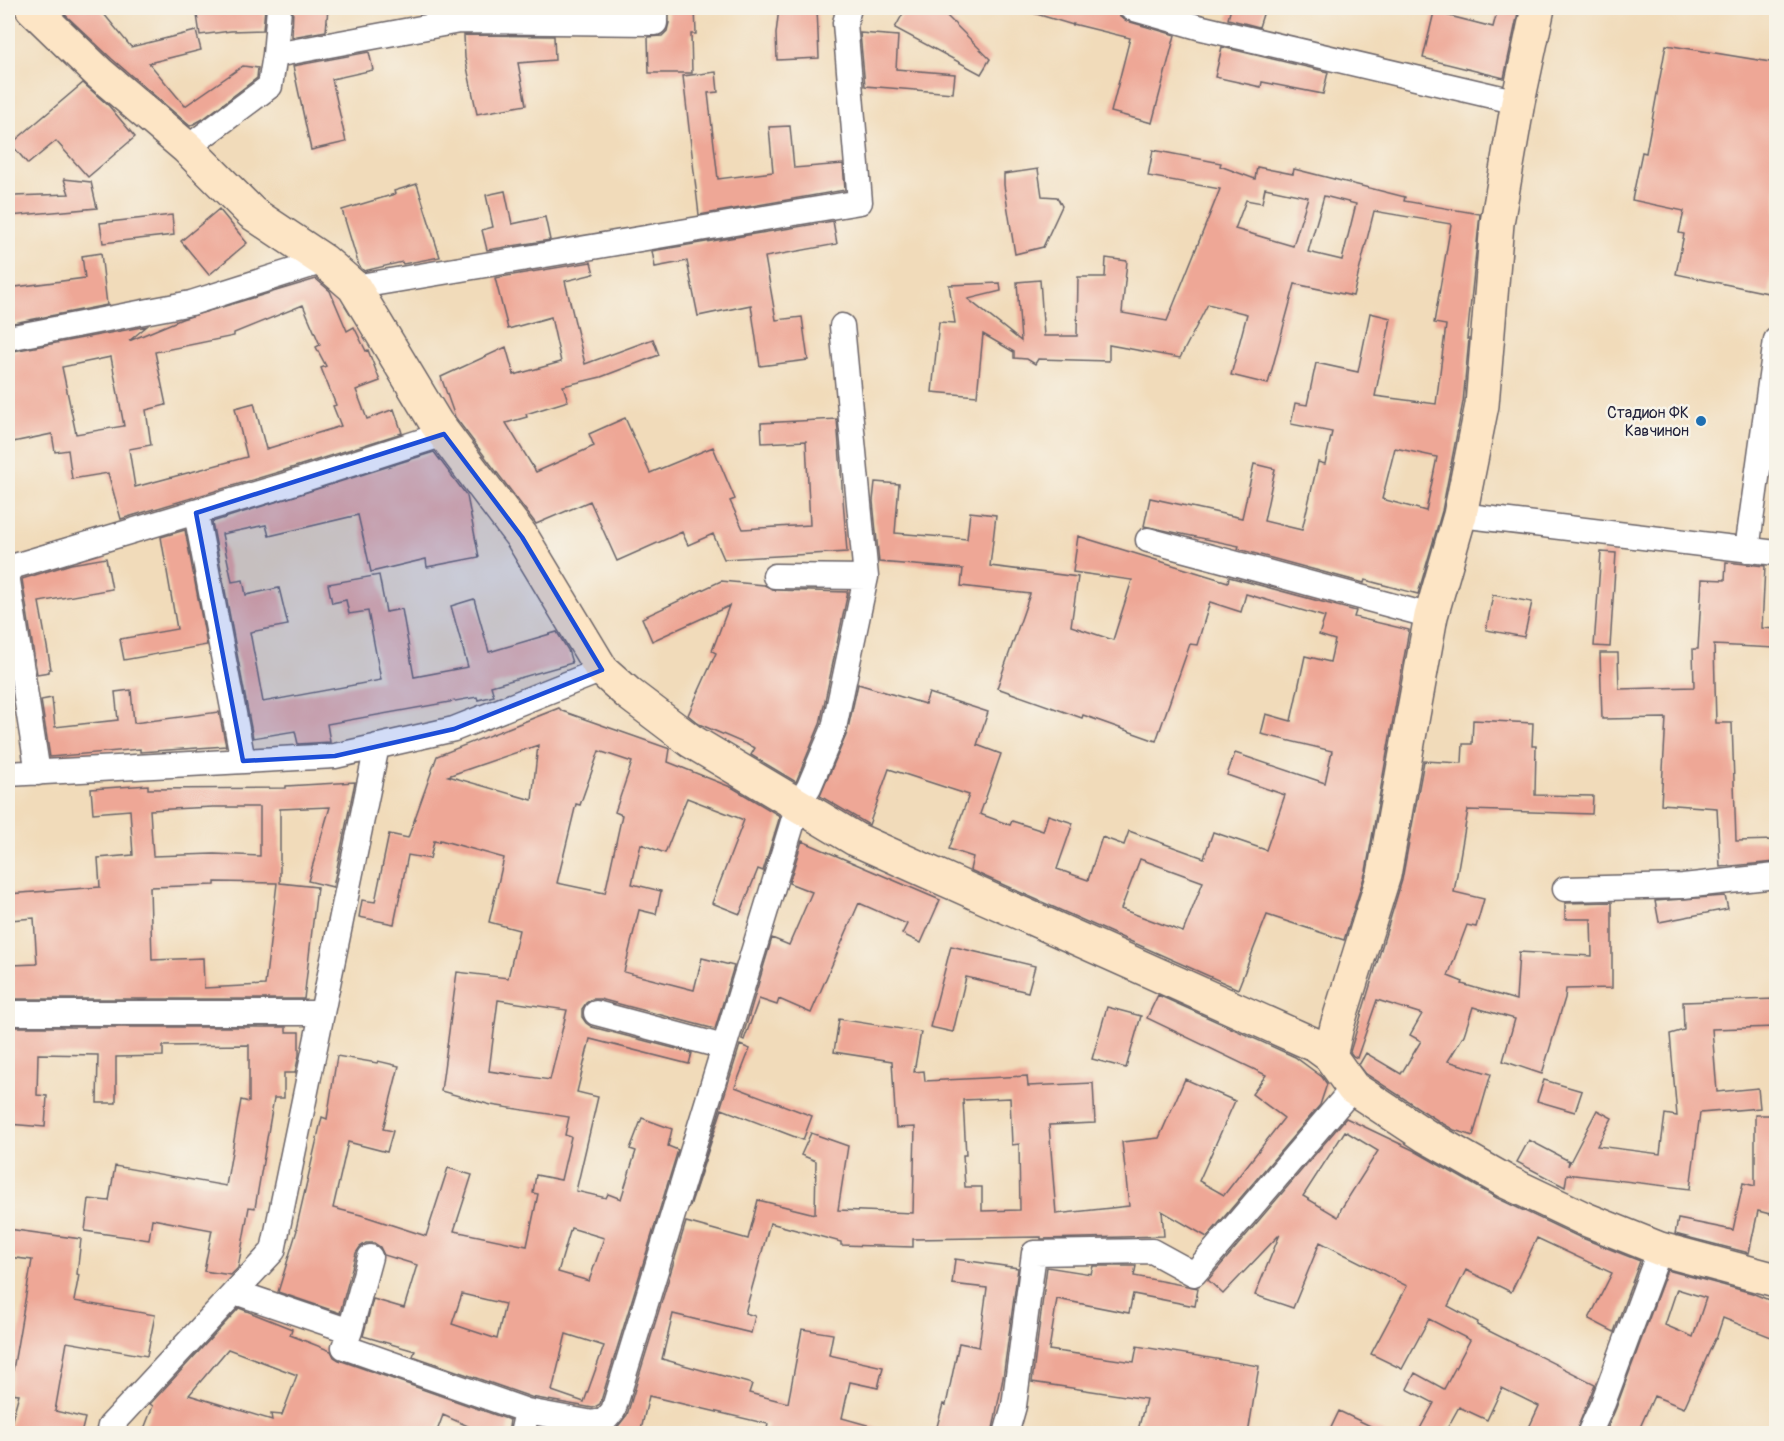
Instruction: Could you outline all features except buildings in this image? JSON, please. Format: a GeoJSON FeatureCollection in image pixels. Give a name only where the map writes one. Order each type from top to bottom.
{"type":"FeatureCollection","features":[{"type":"Feature","properties":{"kind":"street"},"geometry":{"type":"LineString","coordinates":[[32,8],[99,73],[188,148],[252,213],[324,261],[354,287],[444,434],[522,537],[602,670],[629,694],[691,741],[855,839],[1315,1045],[1330,1056],[1353,1088],[1426,1136],[1505,1181],[1585,1219],[1660,1249],[1776,1280]]}},
{"type":"Feature","properties":{"kind":"street"},"geometry":{"type":"LineString","coordinates":[[188,148],[270,86],[279,8]]}},
{"type":"Feature","properties":{"kind":"street"},"geometry":{"type":"LineString","coordinates":[[275,55],[459,21],[656,23],[655,8]]}},
{"type":"Feature","properties":{"kind":"street"},"geometry":{"type":"LineString","coordinates":[[354,287],[860,202],[845,23],[849,8]]}},
{"type":"Feature","properties":{"kind":"street"},"geometry":{"type":"LineString","coordinates":[[1131,8],[1198,27],[1518,102]]}},
{"type":"Feature","properties":{"kind":"street"},"geometry":{"type":"LineString","coordinates":[[1330,1056],[1336,1026],[1384,875],[1431,616],[1460,515],[1482,405],[1497,223],[1518,102],[1538,8]]}},
{"type":"Feature","properties":{"kind":"street"},"geometry":{"type":"LineString","coordinates":[[8,338],[191,303],[324,261]]}},
{"type":"Feature","properties":{"kind":"street"},"geometry":{"type":"LineString","coordinates":[[370,1257],[344,1347],[525,1422],[593,1423],[604,1420],[613,1411],[798,805],[809,788],[834,728],[866,577],[842,326]]}},
{"type":"Feature","properties":{"kind":"street"},"geometry":{"type":"LineString","coordinates":[[1747,550],[1776,340]]}},
{"type":"Feature","properties":{"kind":"street"},"geometry":{"type":"LineString","coordinates":[[8,568],[196,513],[444,434]]}},
{"type":"Feature","properties":{"kind":"street"},"geometry":{"type":"LineString","coordinates":[[196,513],[243,761]]}},
{"type":"Feature","properties":{"kind":"street"},"geometry":{"type":"LineString","coordinates":[[1460,515],[1776,553]]}},
{"type":"Feature","properties":{"kind":"street"},"geometry":{"type":"LineString","coordinates":[[1148,540],[1431,616]]}},
{"type":"Feature","properties":{"kind":"street"},"geometry":{"type":"LineString","coordinates":[[775,576],[866,577]]}},
{"type":"Feature","properties":{"kind":"street"},"geometry":{"type":"LineString","coordinates":[[8,581],[38,773]]}},
{"type":"Feature","properties":{"kind":"street"},"geometry":{"type":"LineString","coordinates":[[8,774],[335,756],[454,729],[602,670]]}},
{"type":"Feature","properties":{"kind":"street"},"geometry":{"type":"LineString","coordinates":[[108,1434],[110,1426],[273,1251],[377,746]]}},
{"type":"Feature","properties":{"kind":"street"},"geometry":{"type":"LineString","coordinates":[[1565,889],[1683,886],[1776,876]]}},
{"type":"Feature","properties":{"kind":"street"},"geometry":{"type":"LineString","coordinates":[[8,1013],[322,1013]]}},
{"type":"Feature","properties":{"kind":"street"},"geometry":{"type":"LineString","coordinates":[[596,1013],[724,1047]]}},
{"type":"Feature","properties":{"kind":"street"},"geometry":{"type":"LineString","coordinates":[[1006,1434],[1014,1406],[1034,1253],[1152,1251],[1194,1274],[1353,1088]]}},
{"type":"Feature","properties":{"kind":"street"},"geometry":{"type":"LineString","coordinates":[[1589,1434],[1603,1403],[1660,1249]]}},
{"type":"Feature","properties":{"kind":"street"},"geometry":{"type":"LineString","coordinates":[[235,1292],[350,1331]]}},
{"type":"Feature","properties":{"kind":"highlighted area"},"geometry":{"type":"Polygon","coordinates":[[[444,434],[522,537],[602,670],[454,729],[335,756],[243,761],[196,513],[444,434]]]}},
{"type":"Feature","properties":{"kind":"place","name":"Стадион ФК Кавчинон"},"geometry":{"type":"Point","coordinates":[1701,421]}}]}
